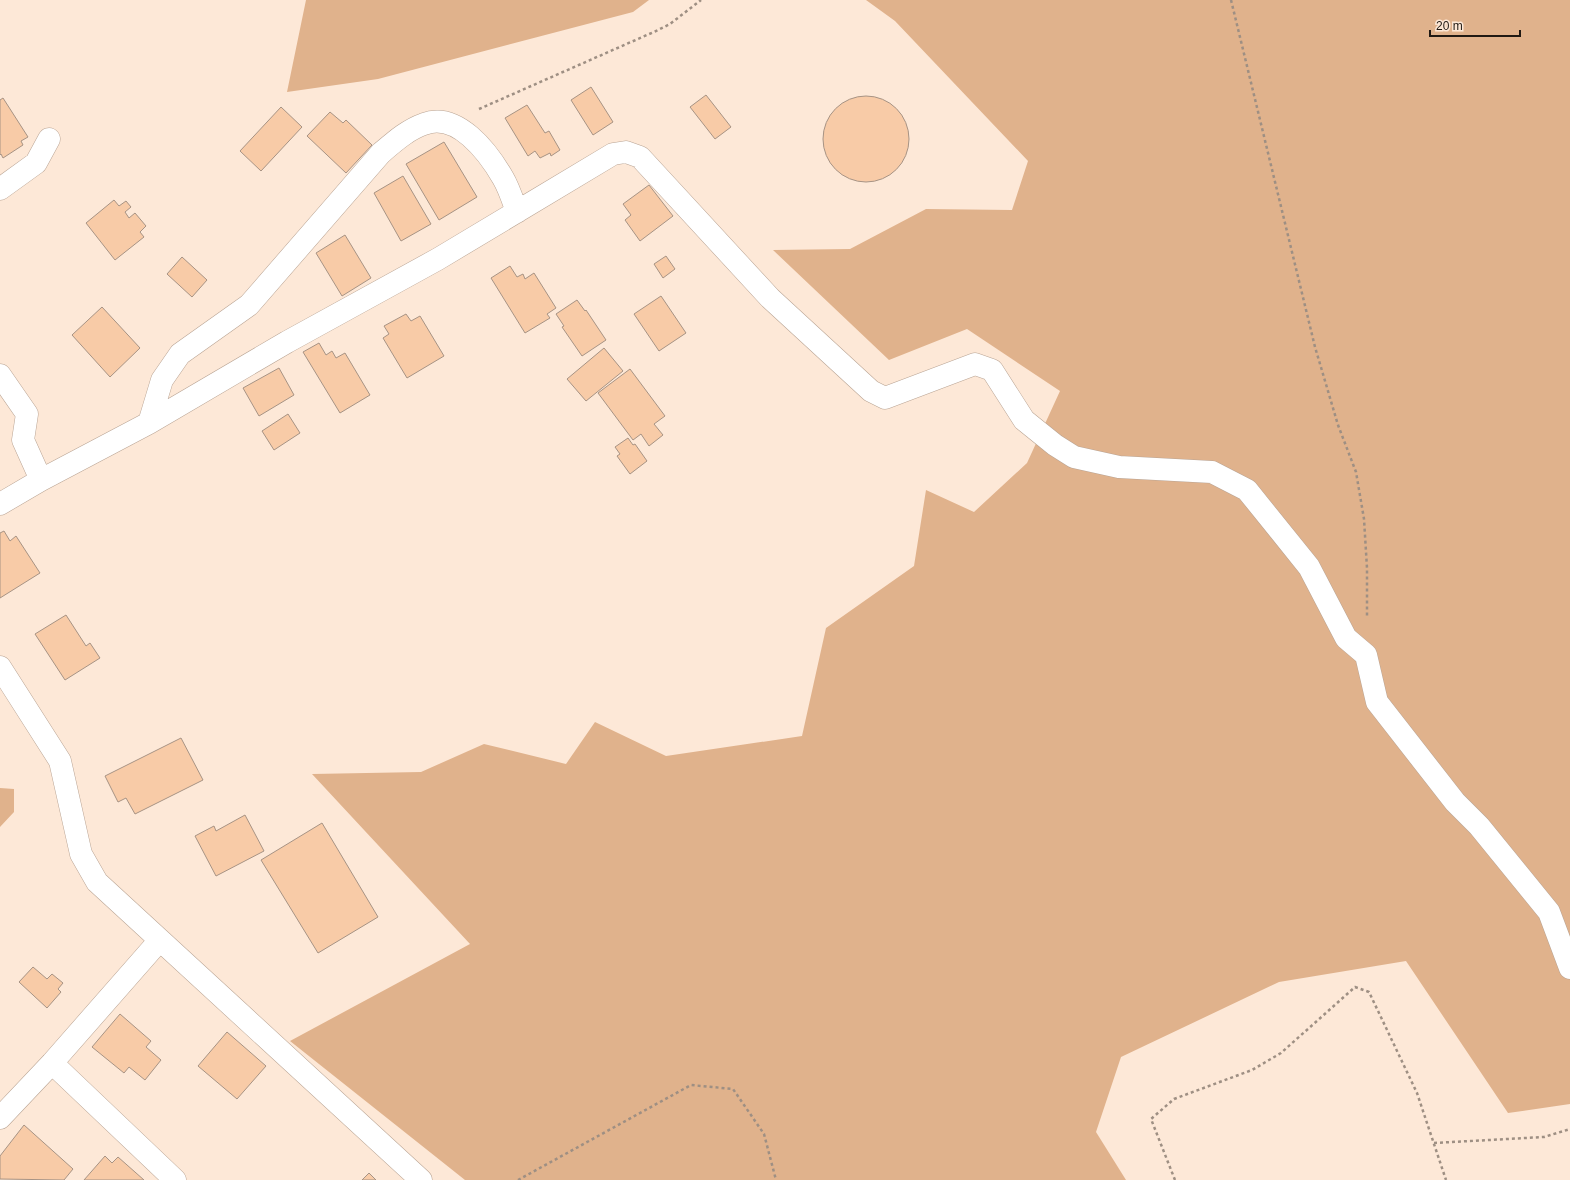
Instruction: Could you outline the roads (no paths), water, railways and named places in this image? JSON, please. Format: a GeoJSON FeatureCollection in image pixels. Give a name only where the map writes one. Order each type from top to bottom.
{"type":"FeatureCollection","features":[{"type":"Feature","properties":{"kind":"street"},"geometry":{"type":"LineString","coordinates":[[150,424],[162,380],[180,354],[249,305],[381,153],[400,137],[424,123],[449,122],[474,139],[503,178],[517,212]]}},
{"type":"Feature","properties":{"kind":"street"},"geometry":{"type":"LineString","coordinates":[[0,189],[36,163],[49,139]]}},
{"type":"Feature","properties":{"kind":"street"},"geometry":{"type":"LineString","coordinates":[[0,504],[41,480],[150,424],[287,342],[438,259],[613,154],[626,152],[640,157],[770,298],[871,391],[885,398],[975,364],[992,370],[1024,420],[1055,445],[1074,456],[1119,467],[1212,472],[1247,490],[1309,567],[1346,638],[1366,655],[1377,702],[1455,802],[1480,826],[1549,912],[1570,968]]}},
{"type":"Feature","properties":{"kind":"street"},"geometry":{"type":"LineString","coordinates":[[0,375],[27,414],[23,440],[41,480]]}},
{"type":"Feature","properties":{"kind":"street"},"geometry":{"type":"LineString","coordinates":[[0,667],[60,761],[81,854],[97,882],[159,941],[421,1180]]}},
{"type":"Feature","properties":{"kind":"street"},"geometry":{"type":"LineString","coordinates":[[0,1118],[52,1063],[159,941]]}},
{"type":"Feature","properties":{"kind":"street"},"geometry":{"type":"LineString","coordinates":[[52,1063],[175,1180]]}}]}
